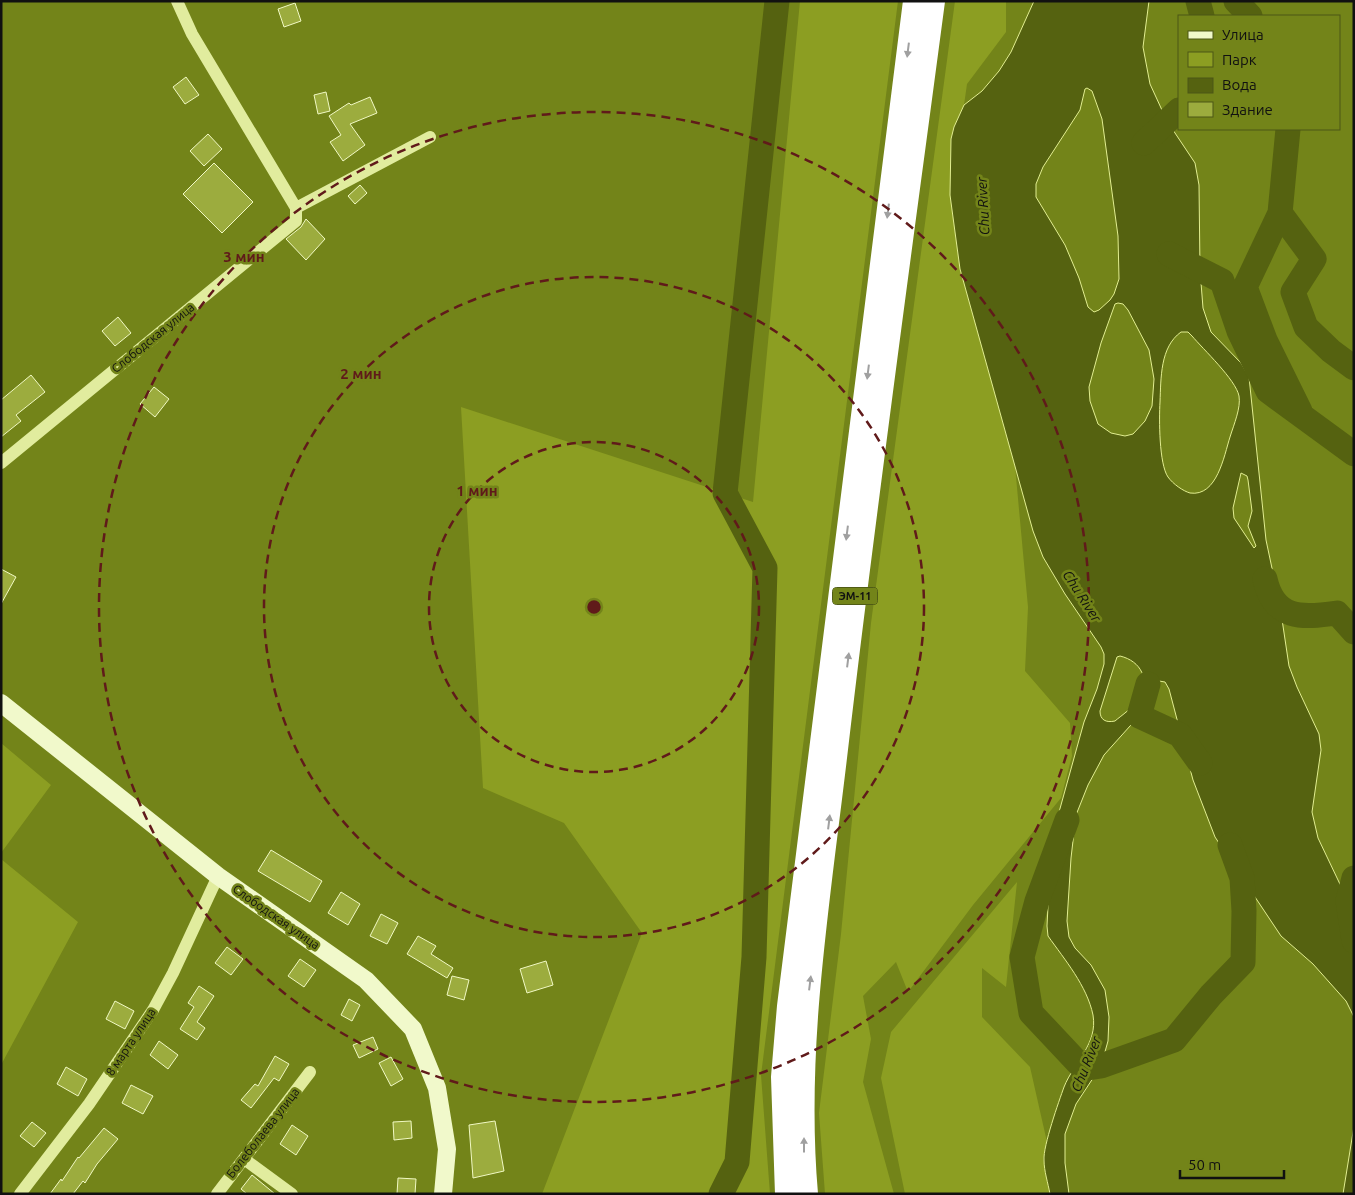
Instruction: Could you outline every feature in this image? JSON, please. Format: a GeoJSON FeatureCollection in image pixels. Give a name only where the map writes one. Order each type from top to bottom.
{"type":"FeatureCollection","features":[{"type":"Feature","properties":{"kind":"highway","name":"ЭМ-11"},"geometry":{"type":"LineString","coordinates":[[786,1194],[782,1077],[788,1006],[914,1]]}},
{"type":"Feature","properties":{"kind":"highway","name":"ЭМ-11"},"geometry":{"type":"LineString","coordinates":[[807,1194],[804,1154],[803,1077],[808,1001],[856,591],[934,1]]}},
{"type":"Feature","properties":{"kind":"street"},"geometry":{"type":"LineString","coordinates":[[177,1],[192,34],[296,208],[430,137]]}},
{"type":"Feature","properties":{"kind":"street","name":"Слободская улица"},"geometry":{"type":"LineString","coordinates":[[1,463],[296,221],[296,208]]}},
{"type":"Feature","properties":{"kind":"street","name":"Слободская улица"},"geometry":{"type":"LineString","coordinates":[[1,703],[218,876],[366,980],[412,1029],[437,1088],[447,1150],[443,1194]]}},
{"type":"Feature","properties":{"kind":"street","name":"8 марта улица"},"geometry":{"type":"LineString","coordinates":[[20,1194],[89,1104],[153,1010],[173,973],[218,876]]}},
{"type":"Feature","properties":{"kind":"street","name":"Болеболаева улица"},"geometry":{"type":"LineString","coordinates":[[217,1194],[310,1072]]}},
{"type":"Feature","properties":{"kind":"street"},"geometry":{"type":"LineString","coordinates":[[244,1159],[292,1194]]}},
{"type":"Feature","properties":{"kind":"green space"},"geometry":{"type":"Polygon","coordinates":[[[800,1],[898,1],[761,1075],[770,1194],[542,1194],[642,933],[564,823],[483,788],[461,407],[753,502],[800,1]]]}},
{"type":"Feature","properties":{"kind":"green space"},"geometry":{"type":"Polygon","coordinates":[[[955,1],[1006,1],[1006,32],[967,84],[964,105],[954,127],[951,139],[950,195],[960,269],[1015,466],[1028,607],[1025,671],[1070,723],[1072,756],[1061,798],[973,905],[908,992],[896,962],[863,996],[871,1039],[863,1082],[894,1194],[825,1194],[819,1113],[841,934],[871,623],[955,1]]]}},
{"type":"Feature","properties":{"kind":"green space"},"geometry":{"type":"Polygon","coordinates":[[[1,743],[51,785],[1,853],[1,743]]]}},
{"type":"Feature","properties":{"kind":"green space"},"geometry":{"type":"Polygon","coordinates":[[[1,859],[78,922],[1,1065],[1,859]]]}},
{"type":"Feature","properties":{"kind":"green space"},"geometry":{"type":"Polygon","coordinates":[[[1017,882],[1006,987],[982,968],[982,1017],[1030,1067],[1047,1142],[1043,1159],[1050,1194],[905,1194],[881,1078],[891,1032],[1017,882]]]}},
{"type":"Feature","properties":{"kind":"water","name":"Chu River"},"geometry":{"type":"Polygon","coordinates":[[[1034,1],[1149,1],[1143,47],[1150,84],[1167,121],[1195,163],[1199,185],[1200,270],[1203,308],[1211,332],[1241,363],[1249,377],[1266,540],[1280,606],[1289,666],[1319,734],[1321,750],[1312,812],[1318,838],[1348,901],[1354,907],[1354,1017],[1346,1001],[1313,964],[1281,936],[1215,837],[1193,780],[1169,689],[1165,682],[1159,681],[1139,716],[1104,755],[1088,785],[1076,815],[1067,921],[1069,937],[1075,948],[1091,965],[1105,990],[1109,1017],[1108,1041],[1101,1066],[1076,1104],[1065,1134],[1065,1163],[1069,1194],[1050,1194],[1044,1153],[1064,1087],[1089,1044],[1094,1025],[1090,1004],[1081,984],[1048,936],[1049,886],[1055,852],[1056,823],[1084,722],[1097,689],[1104,664],[1104,654],[1043,557],[1033,531],[960,269],[950,195],[951,139],[954,127],[964,105],[982,91],[999,71],[1011,52],[1034,1]],[[1087,88],[1085,89],[1080,110],[1043,167],[1036,184],[1036,197],[1065,245],[1079,278],[1088,307],[1094,312],[1110,300],[1119,279],[1118,236],[1102,119],[1092,91],[1087,88]],[[1115,304],[1101,343],[1089,387],[1090,401],[1098,424],[1111,433],[1125,436],[1133,434],[1145,421],[1152,406],[1154,379],[1149,350],[1128,310],[1123,304],[1115,304]],[[1181,332],[1174,338],[1165,354],[1160,393],[1160,441],[1163,462],[1168,477],[1175,485],[1190,493],[1199,493],[1207,489],[1218,474],[1237,416],[1239,396],[1237,389],[1226,373],[1188,332],[1181,332]],[[1241,473],[1233,508],[1234,518],[1254,548],[1256,546],[1248,526],[1252,511],[1248,480],[1247,476],[1241,473]],[[1120,656],[1117,657],[1100,711],[1101,717],[1104,720],[1109,722],[1115,721],[1136,702],[1142,692],[1144,678],[1134,662],[1120,656]]]}},
{"type":"Feature","properties":{"kind":"water"},"geometry":{"type":"Polygon","coordinates":[[[1354,1126],[1354,1194],[1343,1194],[1354,1126]]]}},
{"type":"Feature","properties":{"kind":"building"},"geometry":{"type":"Polygon","coordinates":[[[295,3],[301,21],[284,27],[278,9],[295,3]]]}},
{"type":"Feature","properties":{"kind":"building"},"geometry":{"type":"Polygon","coordinates":[[[186,77],[199,95],[185,104],[173,87],[186,77]]]}},
{"type":"Feature","properties":{"kind":"building"},"geometry":{"type":"Polygon","coordinates":[[[326,92],[330,111],[318,114],[314,95],[326,92]]]}},
{"type":"Feature","properties":{"kind":"building"},"geometry":{"type":"Polygon","coordinates":[[[370,97],[377,113],[350,124],[365,145],[343,161],[330,142],[341,135],[329,116],[349,103],[351,105],[370,97]]]}},
{"type":"Feature","properties":{"kind":"building"},"geometry":{"type":"Polygon","coordinates":[[[208,134],[222,149],[204,166],[190,151],[208,134]]]}},
{"type":"Feature","properties":{"kind":"building"},"geometry":{"type":"Polygon","coordinates":[[[214,163],[253,202],[222,233],[183,194],[214,163]]]}},
{"type":"Feature","properties":{"kind":"building"},"geometry":{"type":"Polygon","coordinates":[[[360,185],[367,193],[355,204],[348,196],[360,185]]]}},
{"type":"Feature","properties":{"kind":"building"},"geometry":{"type":"Polygon","coordinates":[[[306,219],[325,239],[306,260],[286,239],[301,227],[306,219]]]}},
{"type":"Feature","properties":{"kind":"building"},"geometry":{"type":"Polygon","coordinates":[[[118,317],[131,333],[115,346],[102,331],[118,317]]]}},
{"type":"Feature","properties":{"kind":"building"},"geometry":{"type":"Polygon","coordinates":[[[31,375],[45,392],[16,415],[21,421],[1,437],[1,400],[31,375]]]}},
{"type":"Feature","properties":{"kind":"building"},"geometry":{"type":"Polygon","coordinates":[[[154,387],[169,399],[155,417],[140,404],[154,387]]]}},
{"type":"Feature","properties":{"kind":"building"},"geometry":{"type":"Polygon","coordinates":[[[1,569],[16,577],[1,604],[1,569]]]}},
{"type":"Feature","properties":{"kind":"building"},"geometry":{"type":"Polygon","coordinates":[[[271,850],[322,881],[310,902],[258,871],[271,850]]]}},
{"type":"Feature","properties":{"kind":"building"},"geometry":{"type":"Polygon","coordinates":[[[341,892],[360,904],[348,925],[328,913],[341,892]]]}},
{"type":"Feature","properties":{"kind":"building"},"geometry":{"type":"Polygon","coordinates":[[[381,914],[398,923],[387,944],[370,936],[381,914]]]}},
{"type":"Feature","properties":{"kind":"building"},"geometry":{"type":"Polygon","coordinates":[[[418,936],[436,946],[431,954],[453,968],[447,978],[407,954],[418,936]]]}},
{"type":"Feature","properties":{"kind":"building"},"geometry":{"type":"Polygon","coordinates":[[[227,947],[243,959],[231,975],[215,963],[227,947]]]}},
{"type":"Feature","properties":{"kind":"building"},"geometry":{"type":"Polygon","coordinates":[[[300,959],[316,970],[304,987],[288,976],[300,959]]]}},
{"type":"Feature","properties":{"kind":"building"},"geometry":{"type":"Polygon","coordinates":[[[546,961],[553,985],[527,993],[520,969],[546,961]]]}},
{"type":"Feature","properties":{"kind":"building"},"geometry":{"type":"Polygon","coordinates":[[[452,976],[469,980],[464,1000],[447,995],[452,976]]]}},
{"type":"Feature","properties":{"kind":"building"},"geometry":{"type":"Polygon","coordinates":[[[199,986],[214,996],[197,1022],[205,1028],[197,1040],[180,1029],[194,1007],[188,1003],[199,986]]]}},
{"type":"Feature","properties":{"kind":"building"},"geometry":{"type":"Polygon","coordinates":[[[349,999],[360,1005],[352,1021],[341,1015],[349,999]]]}},
{"type":"Feature","properties":{"kind":"building"},"geometry":{"type":"Polygon","coordinates":[[[115,1001],[134,1011],[125,1029],[106,1019],[115,1001]]]}},
{"type":"Feature","properties":{"kind":"building"},"geometry":{"type":"Polygon","coordinates":[[[373,1037],[378,1049],[359,1058],[353,1045],[373,1037]]]}},
{"type":"Feature","properties":{"kind":"building"},"geometry":{"type":"Polygon","coordinates":[[[159,1041],[178,1055],[168,1069],[150,1055],[159,1041]]]}},
{"type":"Feature","properties":{"kind":"building"},"geometry":{"type":"Polygon","coordinates":[[[275,1056],[289,1064],[279,1081],[274,1078],[251,1108],[241,1100],[255,1084],[258,1086],[275,1056]]]}},
{"type":"Feature","properties":{"kind":"building"},"geometry":{"type":"Polygon","coordinates":[[[391,1057],[403,1079],[391,1086],[379,1063],[391,1057]]]}},
{"type":"Feature","properties":{"kind":"building"},"geometry":{"type":"Polygon","coordinates":[[[66,1067],[87,1079],[78,1096],[57,1084],[66,1067]]]}},
{"type":"Feature","properties":{"kind":"building"},"geometry":{"type":"Polygon","coordinates":[[[131,1085],[153,1096],[143,1114],[122,1103],[131,1085]]]}},
{"type":"Feature","properties":{"kind":"building"},"geometry":{"type":"Polygon","coordinates":[[[411,1121],[412,1138],[394,1140],[393,1122],[411,1121]]]}},
{"type":"Feature","properties":{"kind":"building"},"geometry":{"type":"Polygon","coordinates":[[[495,1121],[504,1171],[473,1178],[469,1125],[495,1121]]]}},
{"type":"Feature","properties":{"kind":"building"},"geometry":{"type":"Polygon","coordinates":[[[32,1122],[46,1133],[34,1147],[20,1136],[32,1122]]]}},
{"type":"Feature","properties":{"kind":"building"},"geometry":{"type":"Polygon","coordinates":[[[292,1125],[308,1136],[296,1155],[280,1144],[292,1125]]]}},
{"type":"Feature","properties":{"kind":"building"},"geometry":{"type":"Polygon","coordinates":[[[104,1128],[118,1139],[97,1164],[85,1183],[83,1181],[73,1194],[50,1194],[61,1179],[62,1181],[78,1157],[104,1128]]]}},
{"type":"Feature","properties":{"kind":"building"},"geometry":{"type":"Polygon","coordinates":[[[252,1175],[275,1194],[247,1194],[241,1189],[252,1175]]]}},
{"type":"Feature","properties":{"kind":"building"},"geometry":{"type":"Polygon","coordinates":[[[398,1178],[416,1179],[415,1194],[397,1194],[398,1178]]]}},
{"type":"Feature","properties":{"kind":"waterway"},"geometry":{"type":"LineString","coordinates":[[721,1194],[737,1162],[754,957],[765,568],[725,493],[777,1]]}},
{"type":"Feature","properties":{"kind":"waterway"},"geometry":{"type":"LineString","coordinates":[[1198,1],[1202,15]]}},
{"type":"Feature","properties":{"kind":"waterway"},"geometry":{"type":"LineString","coordinates":[[1236,1],[1249,15]]}},
{"type":"Feature","properties":{"kind":"waterway"},"geometry":{"type":"LineString","coordinates":[[1144,143],[1178,111]]}},
{"type":"Feature","properties":{"kind":"waterway"},"geometry":{"type":"LineString","coordinates":[[1288,130],[1280,213],[1245,287],[1265,340],[1300,411]]}},
{"type":"Feature","properties":{"kind":"waterway"},"geometry":{"type":"LineString","coordinates":[[1280,213],[1314,259],[1293,292],[1306,327],[1331,351],[1354,368]]}},
{"type":"Feature","properties":{"kind":"waterway"},"geometry":{"type":"LineString","coordinates":[[1169,254],[1222,281],[1239,331],[1268,391],[1354,454]]}},
{"type":"Feature","properties":{"kind":"waterway"},"geometry":{"type":"LineString","coordinates":[[1265,579],[1269,592],[1275,602],[1283,609],[1291,613],[1312,616],[1337,613],[1354,632]]}},
{"type":"Feature","properties":{"kind":"waterway"},"geometry":{"type":"LineString","coordinates":[[1148,684],[1139,716],[1180,735],[1200,763]]}},
{"type":"Feature","properties":{"kind":"waterway","name":"Chu River"},"geometry":{"type":"LineString","coordinates":[[1067,820],[1037,901],[1022,957],[1031,1013],[1078,1063],[1088,1068],[1101,1066],[1174,1040],[1211,995],[1243,962],[1244,911],[1242,878],[1230,845]]}},
{"type":"Feature","properties":{"kind":"waterway"},"geometry":{"type":"LineString","coordinates":[[1354,878],[1348,901],[1354,941]]}}]}
